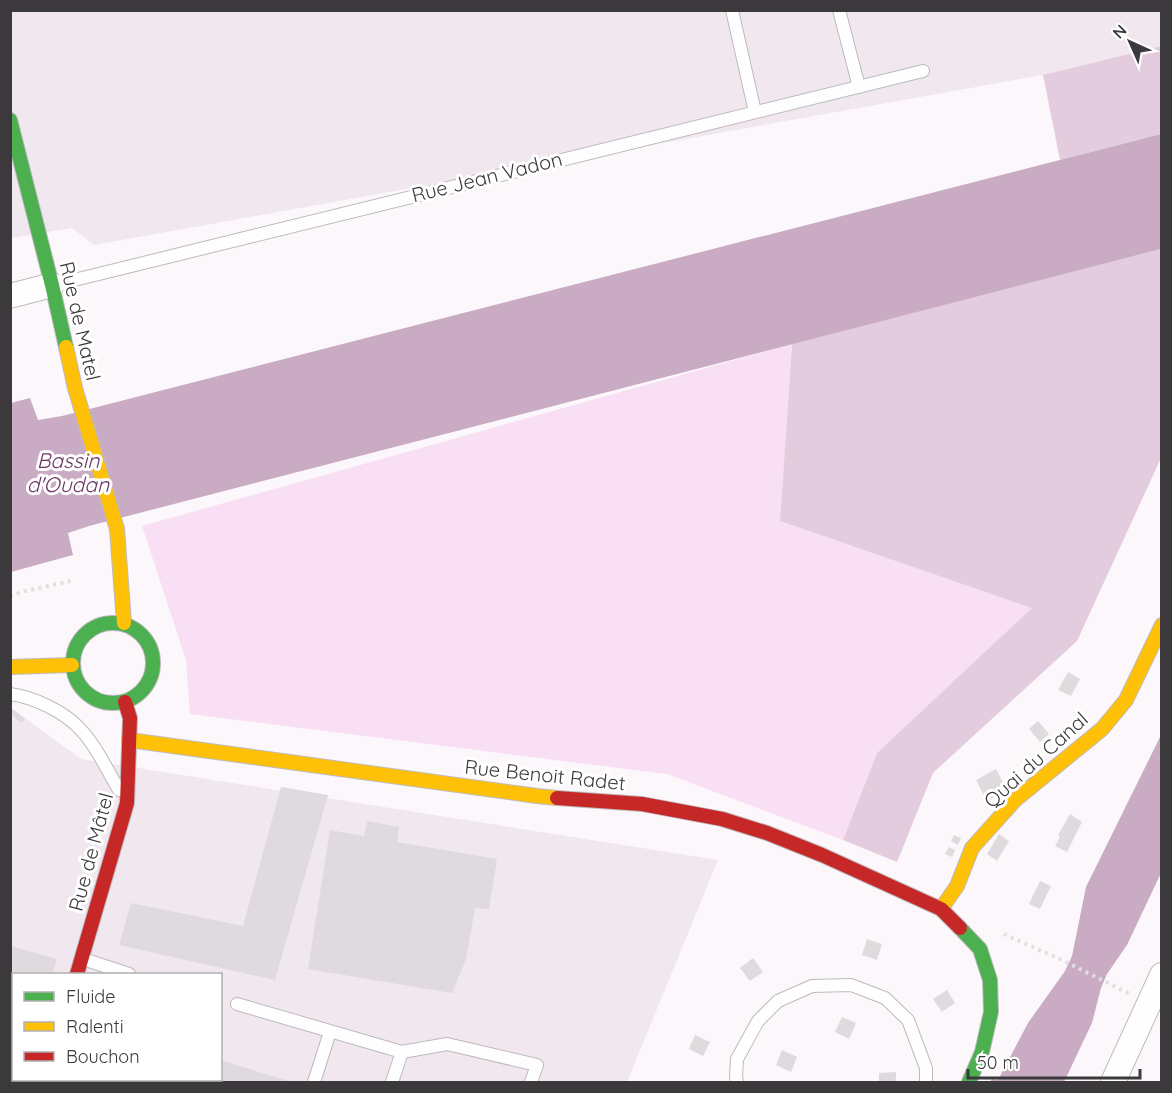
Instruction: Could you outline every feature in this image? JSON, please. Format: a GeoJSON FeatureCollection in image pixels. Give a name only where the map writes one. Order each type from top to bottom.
{"type":"FeatureCollection","features":[{"type":"Feature","properties":{"kind":"street","name":"Rue de Matel"},"geometry":{"type":"LineString","coordinates":[[10,120],[52,285],[75,388],[117,529],[124,623]]}},
{"type":"Feature","properties":{"kind":"street"},"geometry":{"type":"LineString","coordinates":[[10,296],[52,285]]}},
{"type":"Feature","properties":{"kind":"street"},"geometry":{"type":"LineString","coordinates":[[105,623],[124,623],[142,634],[152,651],[153,672],[143,690],[125,702],[107,703],[90,696],[77,683],[72,665],[76,646],[87,631],[105,623]]}},
{"type":"Feature","properties":{"kind":"street","name":"Quai du Canal"},"geometry":{"type":"LineString","coordinates":[[941,909],[957,886],[972,848],[1015,800],[1102,729],[1126,700],[1161,625]]}},
{"type":"Feature","properties":{"kind":"street"},"geometry":{"type":"LineString","coordinates":[[10,667],[72,665]]}},
{"type":"Feature","properties":{"kind":"street","name":"Rue de Mâtel"},"geometry":{"type":"LineString","coordinates":[[78,973],[127,803],[129,718],[125,702]]}},
{"type":"Feature","properties":{"kind":"street","name":"Rue Benoit Radet"},"geometry":{"type":"LineString","coordinates":[[129,740],[537,796],[642,804],[722,819],[767,833],[822,855],[941,909]]}},
{"type":"Feature","properties":{"kind":"street"},"geometry":{"type":"LineString","coordinates":[[941,909],[980,949],[990,980],[991,1012],[982,1052],[969,1083]]}},
{"type":"Feature","properties":{"kind":"street"},"geometry":{"type":"LineString","coordinates":[[1113,1083],[1161,975]]}},
{"type":"Feature","properties":{"kind":"lane"},"geometry":{"type":"LineString","coordinates":[[732,10],[755,112]]}},
{"type":"Feature","properties":{"kind":"lane"},"geometry":{"type":"LineString","coordinates":[[839,10],[859,87]]}},
{"type":"Feature","properties":{"kind":"lane","name":"Rue Jean Vadon"},"geometry":{"type":"LineString","coordinates":[[52,285],[923,71]]}},
{"type":"Feature","properties":{"kind":"lane"},"geometry":{"type":"LineString","coordinates":[[10,694],[23,696],[53,709],[80,729],[127,803]]}},
{"type":"Feature","properties":{"kind":"lane"},"geometry":{"type":"LineString","coordinates":[[81,959],[123,973]]}},
{"type":"Feature","properties":{"kind":"lane"},"geometry":{"type":"LineString","coordinates":[[737,1083],[737,1059],[758,1021],[778,1001],[812,986],[851,985],[885,998],[908,1020],[926,1068],[926,1083]]}},
{"type":"Feature","properties":{"kind":"lane"},"geometry":{"type":"LineString","coordinates":[[237,1004],[402,1052],[447,1044],[537,1065],[531,1083]]}},
{"type":"Feature","properties":{"kind":"lane"},"geometry":{"type":"LineString","coordinates":[[314,1083],[330,1032]]}},
{"type":"Feature","properties":{"kind":"lane"},"geometry":{"type":"LineString","coordinates":[[392,1083],[402,1052]]}},
{"type":"Feature","properties":{"kind":"path"},"geometry":{"type":"LineString","coordinates":[[10,597],[21,592],[75,580]]}},
{"type":"Feature","properties":{"kind":"path"},"geometry":{"type":"LineString","coordinates":[[997,932],[1117,987]]}},
{"type":"Feature","properties":{"kind":"shaded area"},"geometry":{"type":"Polygon","coordinates":[[[11,11],[1161,11],[1161,46],[1043,75],[94,245],[72,228],[11,238],[11,11]]]}},
{"type":"Feature","properties":{"kind":"shaded area"},"geometry":{"type":"Polygon","coordinates":[[[1161,46],[1161,134],[1060,160],[1043,75],[1161,46]]]}},
{"type":"Feature","properties":{"kind":"shaded area"},"geometry":{"type":"Polygon","coordinates":[[[1161,249],[1161,458],[1077,641],[933,773],[897,862],[843,840],[877,753],[1032,608],[780,521],[792,344],[1161,249]]]}},
{"type":"Feature","properties":{"kind":"shaded area"},"geometry":{"type":"Polygon","coordinates":[[[792,344],[780,521],[1033,608],[877,753],[843,840],[667,774],[190,714],[186,660],[142,526],[792,344]]]}},
{"type":"Feature","properties":{"kind":"shaded area"},"geometry":{"type":"Polygon","coordinates":[[[10,707],[81,759],[718,860],[627,1082],[11,1082],[10,707]]]}},
{"type":"Feature","properties":{"kind":"water","name":"Bassin d'Oudan"},"geometry":{"type":"Polygon","coordinates":[[[1161,134],[1161,249],[89,526],[68,533],[73,555],[11,572],[11,403],[30,398],[38,420],[62,416],[1161,134]]]}},
{"type":"Feature","properties":{"kind":"water"},"geometry":{"type":"Polygon","coordinates":[[[1161,735],[1161,873],[1127,945],[1107,974],[1092,1023],[1064,1082],[990,1082],[992,1079],[998,1080],[1028,1023],[1065,971],[1072,956],[1086,887],[1161,735]]]}},
{"type":"Feature","properties":{"kind":"building"},"geometry":{"type":"Polygon","coordinates":[[[1068,672],[1080,679],[1071,696],[1058,690],[1068,672]]]}},
{"type":"Feature","properties":{"kind":"building"},"geometry":{"type":"Polygon","coordinates":[[[10,707],[25,719],[21,723],[10,713],[10,707]]]}},
{"type":"Feature","properties":{"kind":"building"},"geometry":{"type":"Polygon","coordinates":[[[1038,721],[1049,734],[1040,742],[1029,729],[1038,721]]]}},
{"type":"Feature","properties":{"kind":"building"},"geometry":{"type":"Polygon","coordinates":[[[996,769],[1007,790],[987,801],[976,780],[996,769]]]}},
{"type":"Feature","properties":{"kind":"building"},"geometry":{"type":"Polygon","coordinates":[[[281,787],[328,795],[275,980],[119,945],[131,903],[243,926],[281,787]]]}},
{"type":"Feature","properties":{"kind":"building"},"geometry":{"type":"Polygon","coordinates":[[[1070,814],[1082,822],[1067,852],[1055,846],[1060,836],[1058,835],[1070,814]]]}},
{"type":"Feature","properties":{"kind":"building"},"geometry":{"type":"Polygon","coordinates":[[[367,821],[399,827],[397,842],[497,859],[489,909],[475,908],[466,959],[452,993],[308,969],[330,830],[364,836],[367,821]]]}},
{"type":"Feature","properties":{"kind":"building"},"geometry":{"type":"Polygon","coordinates":[[[999,834],[1009,841],[997,861],[987,854],[999,834]]]}},
{"type":"Feature","properties":{"kind":"building"},"geometry":{"type":"Polygon","coordinates":[[[954,835],[961,838],[958,845],[951,841],[954,835]]]}},
{"type":"Feature","properties":{"kind":"building"},"geometry":{"type":"Polygon","coordinates":[[[949,847],[955,850],[952,857],[945,854],[949,847]]]}},
{"type":"Feature","properties":{"kind":"building"},"geometry":{"type":"Polygon","coordinates":[[[1040,881],[1051,886],[1040,909],[1029,904],[1040,881]]]}},
{"type":"Feature","properties":{"kind":"building"},"geometry":{"type":"Polygon","coordinates":[[[867,939],[882,944],[877,960],[862,955],[867,939]]]}},
{"type":"Feature","properties":{"kind":"building"},"geometry":{"type":"Polygon","coordinates":[[[10,946],[57,959],[52,973],[12,973],[12,1081],[22,1081],[10,1082],[10,946]]]}},
{"type":"Feature","properties":{"kind":"building"},"geometry":{"type":"Polygon","coordinates":[[[753,958],[763,972],[750,981],[740,968],[753,958]]]}},
{"type":"Feature","properties":{"kind":"building"},"geometry":{"type":"Polygon","coordinates":[[[947,990],[955,1003],[942,1012],[933,999],[947,990]]]}},
{"type":"Feature","properties":{"kind":"building"},"geometry":{"type":"Polygon","coordinates":[[[842,1017],[856,1023],[849,1039],[835,1032],[842,1017]]]}},
{"type":"Feature","properties":{"kind":"building"},"geometry":{"type":"Polygon","coordinates":[[[695,1035],[710,1042],[703,1056],[689,1049],[695,1035]]]}},
{"type":"Feature","properties":{"kind":"building"},"geometry":{"type":"Polygon","coordinates":[[[782,1050],[797,1057],[791,1072],[776,1065],[782,1050]]]}},
{"type":"Feature","properties":{"kind":"building"},"geometry":{"type":"Polygon","coordinates":[[[222,1061],[292,1082],[188,1082],[222,1081],[222,1061]]]}},
{"type":"Feature","properties":{"kind":"building"},"geometry":{"type":"Polygon","coordinates":[[[896,1072],[896,1082],[879,1082],[879,1073],[896,1072]]]}},
{"type":"Feature","properties":{"kind":"traffic: fast"},"geometry":{"type":"LineString","coordinates":[[10,120],[66,347]]}},
{"type":"Feature","properties":{"kind":"traffic: fast"},"geometry":{"type":"LineString","coordinates":[[113,623],[128,626],[141,635],[150,648],[153,663],[150,678],[141,691],[128,700],[113,703],[98,700],[85,691],[76,678],[73,663],[76,648],[85,635],[98,626],[113,623]]}},
{"type":"Feature","properties":{"kind":"traffic: fast"},"geometry":{"type":"LineString","coordinates":[[960,928],[980,949],[990,980],[991,1012],[982,1052],[969,1082]]}},
{"type":"Feature","properties":{"kind":"traffic: slow"},"geometry":{"type":"LineString","coordinates":[[66,347],[75,388],[117,529],[124,623]]}},
{"type":"Feature","properties":{"kind":"traffic: slow"},"geometry":{"type":"LineString","coordinates":[[941,909],[957,886],[972,848],[1015,800],[1102,729],[1126,700],[1162,625]]}},
{"type":"Feature","properties":{"kind":"traffic: slow"},"geometry":{"type":"LineString","coordinates":[[10,667],[72,665]]}},
{"type":"Feature","properties":{"kind":"traffic: slow"},"geometry":{"type":"LineString","coordinates":[[129,740],[557,798]]}},
{"type":"Feature","properties":{"kind":"traffic: jam"},"geometry":{"type":"LineString","coordinates":[[77,973],[127,803],[130,718],[125,702]]}},
{"type":"Feature","properties":{"kind":"traffic: jam"},"geometry":{"type":"LineString","coordinates":[[557,798],[642,804],[722,819],[767,833],[822,855],[941,909],[960,928]]}}]}
